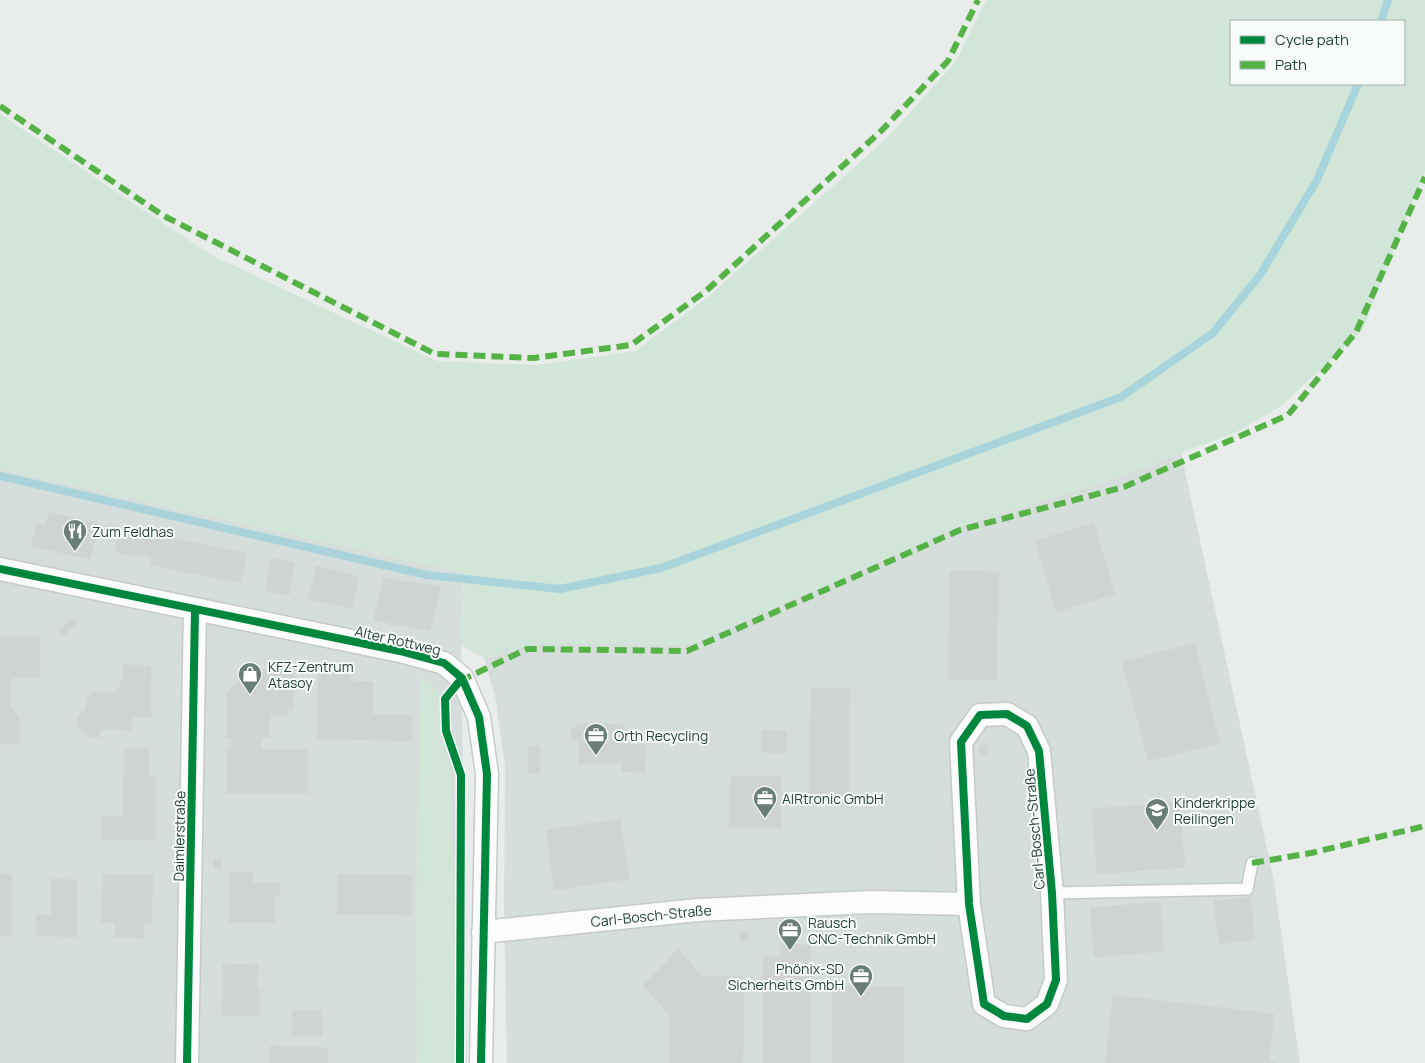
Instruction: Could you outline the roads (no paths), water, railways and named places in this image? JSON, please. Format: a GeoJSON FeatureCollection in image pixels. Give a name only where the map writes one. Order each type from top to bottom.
{"type":"FeatureCollection","features":[{"type":"Feature","properties":{"kind":"street","name":"Alter Rottweg"},"geometry":{"type":"LineString","coordinates":[[0,569],[400,651],[444,663],[462,678],[479,716],[487,774],[481,1063]]}},
{"type":"Feature","properties":{"kind":"street","name":"Daimlerstraße"},"geometry":{"type":"LineString","coordinates":[[187,1063],[195,610]]}},
{"type":"Feature","properties":{"kind":"street","name":"Carl-Bosch-Straße"},"geometry":{"type":"LineString","coordinates":[[1007,714],[1027,726],[1040,751],[1052,893],[1056,980],[1047,1004],[1027,1019],[1004,1016],[984,1004],[969,904],[961,742],[980,716],[1007,714]]}},
{"type":"Feature","properties":{"kind":"street","name":"Carl-Bosch-Straße"},"geometry":{"type":"LineString","coordinates":[[483,932],[698,910],[871,902],[969,904]]}},
{"type":"Feature","properties":{"kind":"lane"},"geometry":{"type":"LineString","coordinates":[[1052,893],[1247,889],[1252,863]]}},
{"type":"Feature","properties":{"kind":"waterway"},"geometry":{"type":"LineString","coordinates":[[1381,20],[1388,0]]}},
{"type":"Feature","properties":{"kind":"waterway"},"geometry":{"type":"LineString","coordinates":[[0,476],[427,575],[560,589],[661,568],[1121,397],[1213,333],[1260,275],[1317,180],[1358,85]]}},
{"type":"Feature","properties":{"kind":"place","name":"Zum Feldhas"},"geometry":{"type":"Point","coordinates":[75,552]}},
{"type":"Feature","properties":{"kind":"place","name":"KFZ-Zentrum Atasoy"},"geometry":{"type":"Point","coordinates":[250,695]}},
{"type":"Feature","properties":{"kind":"place","name":"Orth Recycling"},"geometry":{"type":"Point","coordinates":[596,756]}},
{"type":"Feature","properties":{"kind":"place","name":"AIRtronic GmbH"},"geometry":{"type":"Point","coordinates":[765,819]}},
{"type":"Feature","properties":{"kind":"place","name":"Kinderkrippe Reilingen"},"geometry":{"type":"Point","coordinates":[1157,831]}},
{"type":"Feature","properties":{"kind":"place","name":"Rausch CNC-Technik GmbH"},"geometry":{"type":"Point","coordinates":[790,951]}},
{"type":"Feature","properties":{"kind":"place","name":"Phönix-SD Sicherheits GmbH"},"geometry":{"type":"Point","coordinates":[861,997]}}]}
